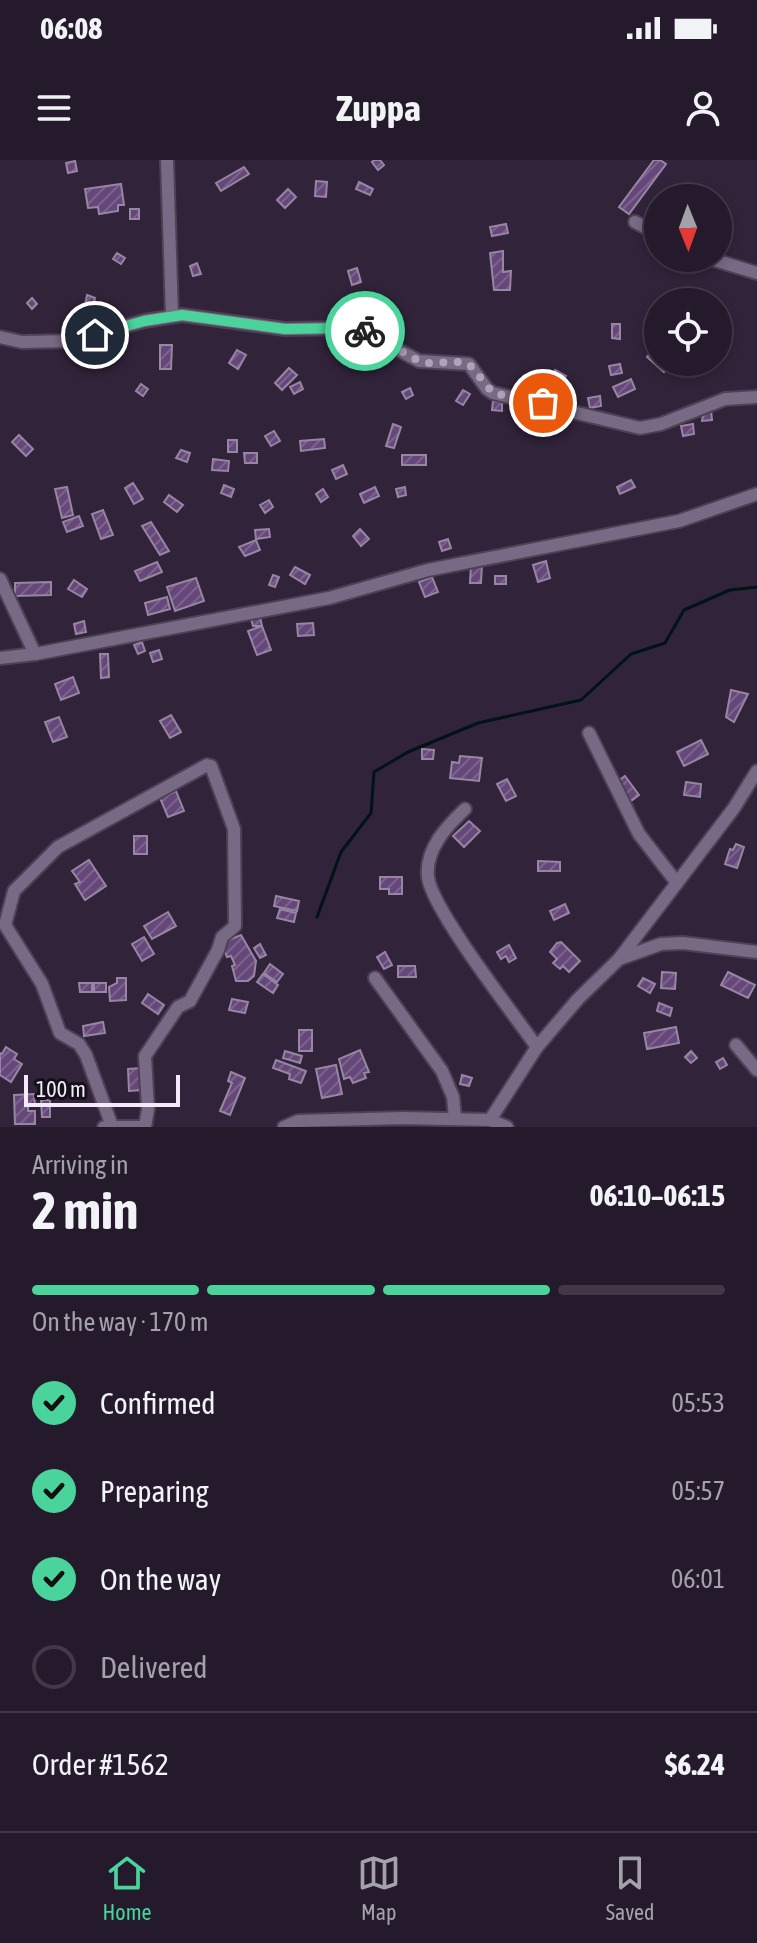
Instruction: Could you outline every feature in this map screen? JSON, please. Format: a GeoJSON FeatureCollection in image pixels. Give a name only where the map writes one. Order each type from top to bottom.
{"type":"FeatureCollection","features":[{"type":"Feature","properties":{"kind":"street"},"geometry":{"type":"LineString","coordinates":[[167,160],[172,316]]}},
{"type":"Feature","properties":{"kind":"street"},"geometry":{"type":"LineString","coordinates":[[635,222],[644,227]]}},
{"type":"Feature","properties":{"kind":"street"},"geometry":{"type":"LineString","coordinates":[[732,265],[757,273]]}},
{"type":"Feature","properties":{"kind":"street"},"geometry":{"type":"LineString","coordinates":[[0,337],[22,342],[71,341],[172,316],[285,329],[346,328],[363,331],[427,363],[469,364],[493,393],[640,428],[661,424],[725,399],[757,397]]}},
{"type":"Feature","properties":{"kind":"street"},"geometry":{"type":"LineString","coordinates":[[0,658],[298,605],[428,570],[679,521],[757,494]]}},
{"type":"Feature","properties":{"kind":"street"},"geometry":{"type":"LineString","coordinates":[[0,579],[35,654]]}},
{"type":"Feature","properties":{"kind":"street"},"geometry":{"type":"LineString","coordinates":[[589,733],[639,834],[677,883]]}},
{"type":"Feature","properties":{"kind":"street"},"geometry":{"type":"LineString","coordinates":[[104,1127],[145,1127],[148,1109],[145,1056],[178,1007],[190,1001],[222,937],[235,926],[234,829],[211,766],[207,765],[58,847],[11,897],[5,925],[42,984],[60,1033],[79,1044],[86,1055],[112,1126]]}},
{"type":"Feature","properties":{"kind":"street"},"geometry":{"type":"LineString","coordinates":[[490,1120],[537,1047],[578,999],[619,959],[734,808],[757,771]]}},
{"type":"Feature","properties":{"kind":"street"},"geometry":{"type":"LineString","coordinates":[[465,809],[445,828],[436,842],[429,865],[430,885],[461,939],[537,1047]]}},
{"type":"Feature","properties":{"kind":"street"},"geometry":{"type":"LineString","coordinates":[[619,959],[661,944],[757,952]]}},
{"type":"Feature","properties":{"kind":"street"},"geometry":{"type":"LineString","coordinates":[[375,978],[442,1071],[453,1097],[455,1118]]}},
{"type":"Feature","properties":{"kind":"street"},"geometry":{"type":"LineString","coordinates":[[736,1045],[757,1070]]}},
{"type":"Feature","properties":{"kind":"street"},"geometry":{"type":"LineString","coordinates":[[284,1127],[298,1121],[433,1122],[455,1118],[490,1120],[507,1127]]}},
{"type":"Feature","properties":{"kind":"building"},"geometry":{"type":"Polygon","coordinates":[[[380,160],[384,165],[378,170],[372,162],[380,160]]]}},
{"type":"Feature","properties":{"kind":"building"},"geometry":{"type":"Polygon","coordinates":[[[654,160],[666,164],[651,184],[644,184],[644,194],[629,214],[619,207],[654,160]]]}},
{"type":"Feature","properties":{"kind":"building"},"geometry":{"type":"Polygon","coordinates":[[[75,161],[77,171],[68,173],[66,163],[75,161]]]}},
{"type":"Feature","properties":{"kind":"building"},"geometry":{"type":"Polygon","coordinates":[[[244,167],[249,174],[221,191],[216,183],[244,167]]]}},
{"type":"Feature","properties":{"kind":"building"},"geometry":{"type":"Polygon","coordinates":[[[316,181],[327,182],[326,197],[315,196],[316,181]]]}},
{"type":"Feature","properties":{"kind":"building"},"geometry":{"type":"Polygon","coordinates":[[[359,182],[373,189],[370,195],[356,189],[359,182]]]}},
{"type":"Feature","properties":{"kind":"building"},"geometry":{"type":"Polygon","coordinates":[[[121,184],[124,205],[118,205],[118,211],[99,214],[98,207],[88,208],[85,189],[121,184]]]}},
{"type":"Feature","properties":{"kind":"building"},"geometry":{"type":"Polygon","coordinates":[[[288,189],[296,197],[285,208],[277,200],[288,189]]]}},
{"type":"Feature","properties":{"kind":"building"},"geometry":{"type":"Polygon","coordinates":[[[130,209],[139,209],[139,219],[130,219],[130,209]]]}},
{"type":"Feature","properties":{"kind":"building"},"geometry":{"type":"Polygon","coordinates":[[[506,224],[508,233],[492,236],[490,227],[506,224]]]}},
{"type":"Feature","properties":{"kind":"building"},"geometry":{"type":"Polygon","coordinates":[[[503,251],[503,272],[511,271],[510,290],[494,290],[490,253],[503,251]]]}},
{"type":"Feature","properties":{"kind":"building"},"geometry":{"type":"Polygon","coordinates":[[[117,253],[125,258],[121,264],[113,259],[117,253]]]}},
{"type":"Feature","properties":{"kind":"building"},"geometry":{"type":"Polygon","coordinates":[[[197,263],[201,274],[193,276],[190,266],[197,263]]]}},
{"type":"Feature","properties":{"kind":"building"},"geometry":{"type":"Polygon","coordinates":[[[357,268],[361,282],[352,285],[348,271],[357,268]]]}},
{"type":"Feature","properties":{"kind":"building"},"geometry":{"type":"Polygon","coordinates":[[[87,295],[95,298],[93,307],[85,305],[87,295]]]}},
{"type":"Feature","properties":{"kind":"building"},"geometry":{"type":"Polygon","coordinates":[[[32,298],[37,304],[32,309],[27,303],[32,298]]]}},
{"type":"Feature","properties":{"kind":"building"},"geometry":{"type":"Polygon","coordinates":[[[612,324],[620,324],[620,339],[612,338],[612,324]]]}},
{"type":"Feature","properties":{"kind":"building"},"geometry":{"type":"Polygon","coordinates":[[[160,345],[172,345],[171,369],[160,369],[160,345]]]}},
{"type":"Feature","properties":{"kind":"building"},"geometry":{"type":"Polygon","coordinates":[[[237,350],[246,355],[238,369],[229,363],[237,350]]]}},
{"type":"Feature","properties":{"kind":"building"},"geometry":{"type":"Polygon","coordinates":[[[620,364],[622,373],[611,375],[609,366],[620,364]]]}},
{"type":"Feature","properties":{"kind":"building"},"geometry":{"type":"Polygon","coordinates":[[[289,368],[297,375],[282,390],[275,383],[289,368]]]}},
{"type":"Feature","properties":{"kind":"building"},"geometry":{"type":"Polygon","coordinates":[[[555,370],[566,376],[559,389],[548,383],[555,370]]]}},
{"type":"Feature","properties":{"kind":"building"},"geometry":{"type":"Polygon","coordinates":[[[631,379],[635,389],[618,397],[613,387],[631,379]]]}},
{"type":"Feature","properties":{"kind":"building"},"geometry":{"type":"Polygon","coordinates":[[[300,382],[303,389],[294,394],[290,387],[300,382]]]}},
{"type":"Feature","properties":{"kind":"building"},"geometry":{"type":"Polygon","coordinates":[[[141,384],[148,389],[143,396],[136,391],[141,384]]]}},
{"type":"Feature","properties":{"kind":"building"},"geometry":{"type":"Polygon","coordinates":[[[410,388],[413,395],[406,399],[402,392],[410,388]]]}},
{"type":"Feature","properties":{"kind":"building"},"geometry":{"type":"Polygon","coordinates":[[[463,390],[470,394],[463,405],[456,401],[463,390]]]}},
{"type":"Feature","properties":{"kind":"building"},"geometry":{"type":"Polygon","coordinates":[[[600,396],[601,406],[590,408],[588,398],[600,396]]]}},
{"type":"Feature","properties":{"kind":"building"},"geometry":{"type":"Polygon","coordinates":[[[493,401],[502,402],[502,411],[492,410],[493,401]]]}},
{"type":"Feature","properties":{"kind":"building"},"geometry":{"type":"Polygon","coordinates":[[[711,410],[712,420],[702,421],[703,414],[711,410]]]}},
{"type":"Feature","properties":{"kind":"building"},"geometry":{"type":"Polygon","coordinates":[[[393,424],[401,427],[394,448],[386,446],[393,424]]]}},
{"type":"Feature","properties":{"kind":"building"},"geometry":{"type":"Polygon","coordinates":[[[693,424],[694,434],[683,436],[681,426],[693,424]]]}},
{"type":"Feature","properties":{"kind":"building"},"geometry":{"type":"Polygon","coordinates":[[[274,431],[280,441],[271,446],[265,436],[274,431]]]}},
{"type":"Feature","properties":{"kind":"building"},"geometry":{"type":"Polygon","coordinates":[[[19,435],[33,449],[26,456],[12,442],[19,435]]]}},
{"type":"Feature","properties":{"kind":"building"},"geometry":{"type":"Polygon","coordinates":[[[324,439],[325,448],[301,451],[300,441],[324,439]]]}},
{"type":"Feature","properties":{"kind":"building"},"geometry":{"type":"Polygon","coordinates":[[[228,440],[237,440],[237,452],[228,452],[228,440]]]}},
{"type":"Feature","properties":{"kind":"building"},"geometry":{"type":"Polygon","coordinates":[[[181,450],[190,453],[187,462],[176,458],[181,450]]]}},
{"type":"Feature","properties":{"kind":"building"},"geometry":{"type":"Polygon","coordinates":[[[244,453],[257,453],[257,463],[245,463],[244,453]]]}},
{"type":"Feature","properties":{"kind":"building"},"geometry":{"type":"Polygon","coordinates":[[[402,455],[426,455],[426,465],[402,465],[402,455]]]}},
{"type":"Feature","properties":{"kind":"building"},"geometry":{"type":"Polygon","coordinates":[[[213,459],[229,461],[228,471],[212,470],[213,459]]]}},
{"type":"Feature","properties":{"kind":"building"},"geometry":{"type":"Polygon","coordinates":[[[343,465],[347,474],[336,479],[332,470],[343,465]]]}},
{"type":"Feature","properties":{"kind":"building"},"geometry":{"type":"Polygon","coordinates":[[[631,480],[635,487],[620,494],[617,487],[631,480]]]}},
{"type":"Feature","properties":{"kind":"building"},"geometry":{"type":"Polygon","coordinates":[[[133,483],[143,499],[134,504],[125,488],[133,483]]]}},
{"type":"Feature","properties":{"kind":"building"},"geometry":{"type":"Polygon","coordinates":[[[224,485],[234,489],[231,497],[221,493],[224,485]]]}},
{"type":"Feature","properties":{"kind":"building"},"geometry":{"type":"Polygon","coordinates":[[[67,487],[73,515],[62,518],[55,489],[67,487]]]}},
{"type":"Feature","properties":{"kind":"building"},"geometry":{"type":"Polygon","coordinates":[[[375,487],[379,496],[364,503],[360,494],[375,487]]]}},
{"type":"Feature","properties":{"kind":"building"},"geometry":{"type":"Polygon","coordinates":[[[405,487],[406,495],[398,497],[396,489],[405,487]]]}},
{"type":"Feature","properties":{"kind":"building"},"geometry":{"type":"Polygon","coordinates":[[[323,489],[328,497],[321,502],[316,494],[323,489]]]}},
{"type":"Feature","properties":{"kind":"building"},"geometry":{"type":"Polygon","coordinates":[[[169,495],[183,505],[177,512],[164,502],[169,495]]]}},
{"type":"Feature","properties":{"kind":"building"},"geometry":{"type":"Polygon","coordinates":[[[269,500],[273,507],[265,513],[260,505],[269,500]]]}},
{"type":"Feature","properties":{"kind":"building"},"geometry":{"type":"Polygon","coordinates":[[[103,510],[113,535],[101,539],[92,514],[103,510]]]}},
{"type":"Feature","properties":{"kind":"building"},"geometry":{"type":"Polygon","coordinates":[[[79,516],[83,526],[67,532],[63,522],[79,516]]]}},
{"type":"Feature","properties":{"kind":"building"},"geometry":{"type":"Polygon","coordinates":[[[151,522],[169,551],[160,555],[142,526],[151,522]]]}},
{"type":"Feature","properties":{"kind":"building"},"geometry":{"type":"Polygon","coordinates":[[[269,529],[270,537],[256,539],[255,530],[269,529]]]}},
{"type":"Feature","properties":{"kind":"building"},"geometry":{"type":"Polygon","coordinates":[[[360,529],[369,539],[361,546],[353,536],[360,529]]]}},
{"type":"Feature","properties":{"kind":"building"},"geometry":{"type":"Polygon","coordinates":[[[448,539],[451,548],[442,551],[439,542],[448,539]]]}},
{"type":"Feature","properties":{"kind":"building"},"geometry":{"type":"Polygon","coordinates":[[[256,540],[260,550],[245,556],[239,547],[256,540]]]}},
{"type":"Feature","properties":{"kind":"building"},"geometry":{"type":"Polygon","coordinates":[[[546,561],[550,578],[538,582],[533,565],[546,561]]]}},
{"type":"Feature","properties":{"kind":"building"},"geometry":{"type":"Polygon","coordinates":[[[157,562],[162,572],[140,581],[135,571],[157,562]]]}},
{"type":"Feature","properties":{"kind":"building"},"geometry":{"type":"Polygon","coordinates":[[[471,563],[482,564],[481,583],[470,583],[471,563]]]}},
{"type":"Feature","properties":{"kind":"building"},"geometry":{"type":"Polygon","coordinates":[[[295,567],[310,575],[305,584],[290,575],[295,567]]]}},
{"type":"Feature","properties":{"kind":"building"},"geometry":{"type":"Polygon","coordinates":[[[273,575],[279,577],[275,587],[269,585],[273,575]]]}},
{"type":"Feature","properties":{"kind":"building"},"geometry":{"type":"Polygon","coordinates":[[[495,576],[506,576],[506,584],[495,584],[495,576]]]}},
{"type":"Feature","properties":{"kind":"building"},"geometry":{"type":"Polygon","coordinates":[[[432,577],[438,592],[425,597],[419,582],[432,577]]]}},
{"type":"Feature","properties":{"kind":"building"},"geometry":{"type":"Polygon","coordinates":[[[196,578],[204,601],[175,611],[167,587],[196,578]]]}},
{"type":"Feature","properties":{"kind":"building"},"geometry":{"type":"Polygon","coordinates":[[[74,580],[87,589],[82,597],[68,589],[74,580]]]}},
{"type":"Feature","properties":{"kind":"building"},"geometry":{"type":"Polygon","coordinates":[[[51,582],[51,595],[15,596],[15,583],[51,582]]]}},
{"type":"Feature","properties":{"kind":"building"},"geometry":{"type":"Polygon","coordinates":[[[167,597],[170,609],[148,615],[145,603],[167,597]]]}},
{"type":"Feature","properties":{"kind":"building"},"geometry":{"type":"Polygon","coordinates":[[[259,612],[262,626],[253,626],[250,615],[259,612]]]}},
{"type":"Feature","properties":{"kind":"building"},"geometry":{"type":"Polygon","coordinates":[[[84,621],[86,632],[76,634],[74,624],[84,621]]]}},
{"type":"Feature","properties":{"kind":"building"},"geometry":{"type":"Polygon","coordinates":[[[313,623],[314,635],[298,636],[297,624],[313,623]]]}},
{"type":"Feature","properties":{"kind":"building"},"geometry":{"type":"Polygon","coordinates":[[[262,626],[271,650],[257,655],[248,631],[262,626]]]}},
{"type":"Feature","properties":{"kind":"building"},"geometry":{"type":"Polygon","coordinates":[[[142,642],[145,651],[138,654],[134,645],[142,642]]]}},
{"type":"Feature","properties":{"kind":"building"},"geometry":{"type":"Polygon","coordinates":[[[159,650],[162,659],[153,662],[150,653],[159,650]]]}},
{"type":"Feature","properties":{"kind":"building"},"geometry":{"type":"Polygon","coordinates":[[[100,654],[108,654],[109,677],[101,678],[100,654]]]}},
{"type":"Feature","properties":{"kind":"building"},"geometry":{"type":"Polygon","coordinates":[[[73,677],[79,693],[61,700],[55,684],[73,677]]]}},
{"type":"Feature","properties":{"kind":"building"},"geometry":{"type":"Polygon","coordinates":[[[731,690],[748,694],[734,722],[726,717],[731,690]]]}},
{"type":"Feature","properties":{"kind":"building"},"geometry":{"type":"Polygon","coordinates":[[[171,715],[181,732],[170,738],[160,721],[171,715]]]}},
{"type":"Feature","properties":{"kind":"building"},"geometry":{"type":"Polygon","coordinates":[[[59,717],[67,737],[53,742],[45,722],[59,717]]]}},
{"type":"Feature","properties":{"kind":"building"},"geometry":{"type":"Polygon","coordinates":[[[701,740],[708,754],[684,766],[677,752],[701,740]]]}},
{"type":"Feature","properties":{"kind":"building"},"geometry":{"type":"Polygon","coordinates":[[[422,749],[434,750],[433,759],[422,759],[422,749]]]}},
{"type":"Feature","properties":{"kind":"building"},"geometry":{"type":"Polygon","coordinates":[[[460,756],[482,758],[479,781],[450,778],[452,762],[459,763],[460,756]]]}},
{"type":"Feature","properties":{"kind":"building"},"geometry":{"type":"Polygon","coordinates":[[[625,776],[639,795],[631,801],[617,782],[625,776]]]}},
{"type":"Feature","properties":{"kind":"building"},"geometry":{"type":"Polygon","coordinates":[[[507,779],[516,796],[506,801],[497,784],[507,779]]]}},
{"type":"Feature","properties":{"kind":"building"},"geometry":{"type":"Polygon","coordinates":[[[686,782],[701,784],[700,797],[684,795],[686,782]]]}},
{"type":"Feature","properties":{"kind":"building"},"geometry":{"type":"Polygon","coordinates":[[[176,791],[184,811],[168,817],[160,798],[176,791]]]}},
{"type":"Feature","properties":{"kind":"building"},"geometry":{"type":"Polygon","coordinates":[[[469,821],[480,831],[464,847],[453,836],[469,821]]]}},
{"type":"Feature","properties":{"kind":"building"},"geometry":{"type":"Polygon","coordinates":[[[134,836],[147,836],[147,854],[134,854],[134,836]]]}},
{"type":"Feature","properties":{"kind":"building"},"geometry":{"type":"Polygon","coordinates":[[[736,844],[744,847],[737,868],[725,864],[730,849],[733,850],[736,844]]]}},
{"type":"Feature","properties":{"kind":"building"},"geometry":{"type":"Polygon","coordinates":[[[89,860],[106,886],[85,900],[75,884],[80,882],[72,871],[89,860]]]}},
{"type":"Feature","properties":{"kind":"building"},"geometry":{"type":"Polygon","coordinates":[[[538,861],[560,862],[560,871],[538,871],[538,861]]]}},
{"type":"Feature","properties":{"kind":"building"},"geometry":{"type":"Polygon","coordinates":[[[380,877],[402,877],[402,894],[389,894],[389,889],[380,889],[380,877]]]}},
{"type":"Feature","properties":{"kind":"building"},"geometry":{"type":"Polygon","coordinates":[[[276,896],[299,901],[297,911],[274,906],[276,896]]]}},
{"type":"Feature","properties":{"kind":"building"},"geometry":{"type":"Polygon","coordinates":[[[565,904],[569,913],[554,920],[550,911],[565,904]]]}},
{"type":"Feature","properties":{"kind":"building"},"geometry":{"type":"Polygon","coordinates":[[[280,909],[296,913],[294,922],[277,918],[280,909]]]}},
{"type":"Feature","properties":{"kind":"building"},"geometry":{"type":"Polygon","coordinates":[[[168,912],[176,926],[152,939],[144,926],[168,912]]]}},
{"type":"Feature","properties":{"kind":"building"},"geometry":{"type":"Polygon","coordinates":[[[241,935],[256,961],[254,976],[248,981],[236,981],[232,966],[235,965],[231,956],[227,957],[221,943],[241,935]]]}},
{"type":"Feature","properties":{"kind":"building"},"geometry":{"type":"Polygon","coordinates":[[[144,937],[154,954],[142,961],[132,944],[144,937]]]}},
{"type":"Feature","properties":{"kind":"building"},"geometry":{"type":"Polygon","coordinates":[[[561,942],[580,961],[569,972],[553,963],[557,959],[550,952],[561,942]]]}},
{"type":"Feature","properties":{"kind":"building"},"geometry":{"type":"Polygon","coordinates":[[[260,944],[266,955],[260,958],[254,948],[260,944]]]}},
{"type":"Feature","properties":{"kind":"building"},"geometry":{"type":"Polygon","coordinates":[[[509,945],[516,958],[509,962],[506,956],[501,959],[497,952],[509,945]]]}},
{"type":"Feature","properties":{"kind":"building"},"geometry":{"type":"Polygon","coordinates":[[[385,952],[392,965],[384,969],[377,957],[385,952]]]}},
{"type":"Feature","properties":{"kind":"building"},"geometry":{"type":"Polygon","coordinates":[[[270,964],[283,974],[277,982],[264,973],[270,964]]]}},
{"type":"Feature","properties":{"kind":"building"},"geometry":{"type":"Polygon","coordinates":[[[398,966],[415,966],[416,977],[398,977],[398,966]]]}},
{"type":"Feature","properties":{"kind":"building"},"geometry":{"type":"Polygon","coordinates":[[[662,972],[676,973],[675,989],[661,988],[662,972]]]}},
{"type":"Feature","properties":{"kind":"building"},"geometry":{"type":"Polygon","coordinates":[[[728,972],[755,985],[748,998],[721,985],[728,972]]]}},
{"type":"Feature","properties":{"kind":"building"},"geometry":{"type":"Polygon","coordinates":[[[263,974],[278,985],[273,993],[257,982],[263,974]]]}},
{"type":"Feature","properties":{"kind":"building"},"geometry":{"type":"Polygon","coordinates":[[[117,978],[126,978],[126,1000],[110,1001],[109,987],[117,983],[117,978]]]}},
{"type":"Feature","properties":{"kind":"building"},"geometry":{"type":"Polygon","coordinates":[[[643,978],[655,984],[650,993],[638,986],[643,978]]]}},
{"type":"Feature","properties":{"kind":"building"},"geometry":{"type":"Polygon","coordinates":[[[79,983],[92,983],[92,992],[80,992],[79,983]]]}},
{"type":"Feature","properties":{"kind":"building"},"geometry":{"type":"Polygon","coordinates":[[[94,983],[106,983],[106,992],[94,992],[94,983]]]}},
{"type":"Feature","properties":{"kind":"building"},"geometry":{"type":"Polygon","coordinates":[[[148,994],[164,1005],[158,1014],[142,1003],[148,994]]]}},
{"type":"Feature","properties":{"kind":"building"},"geometry":{"type":"Polygon","coordinates":[[[232,999],[248,1002],[245,1013],[229,1010],[232,999]]]}},
{"type":"Feature","properties":{"kind":"building"},"geometry":{"type":"Polygon","coordinates":[[[659,1003],[672,1008],[670,1016],[657,1011],[659,1003]]]}},
{"type":"Feature","properties":{"kind":"building"},"geometry":{"type":"Polygon","coordinates":[[[103,1022],[105,1033],[84,1036],[83,1026],[103,1022]]]}},
{"type":"Feature","properties":{"kind":"building"},"geometry":{"type":"Polygon","coordinates":[[[676,1027],[679,1043],[647,1049],[644,1033],[676,1027]]]}},
{"type":"Feature","properties":{"kind":"building"},"geometry":{"type":"Polygon","coordinates":[[[299,1030],[312,1030],[312,1051],[299,1051],[299,1030]]]}},
{"type":"Feature","properties":{"kind":"building"},"geometry":{"type":"Polygon","coordinates":[[[6,1047],[17,1054],[14,1059],[22,1064],[11,1082],[0,1075],[0,1053],[6,1047]]]}},
{"type":"Feature","properties":{"kind":"building"},"geometry":{"type":"Polygon","coordinates":[[[360,1050],[369,1072],[364,1073],[366,1078],[353,1083],[350,1077],[344,1079],[339,1059],[360,1050]]]}},
{"type":"Feature","properties":{"kind":"building"},"geometry":{"type":"Polygon","coordinates":[[[285,1051],[302,1056],[300,1063],[283,1058],[285,1051]]]}},
{"type":"Feature","properties":{"kind":"building"},"geometry":{"type":"Polygon","coordinates":[[[691,1051],[697,1058],[691,1063],[685,1057],[691,1051]]]}},
{"type":"Feature","properties":{"kind":"building"},"geometry":{"type":"Polygon","coordinates":[[[723,1058],[727,1065],[720,1069],[716,1062],[723,1058]]]}},
{"type":"Feature","properties":{"kind":"building"},"geometry":{"type":"Polygon","coordinates":[[[276,1060],[306,1071],[301,1083],[289,1079],[290,1074],[273,1068],[276,1060]]]}},
{"type":"Feature","properties":{"kind":"building"},"geometry":{"type":"Polygon","coordinates":[[[336,1065],[342,1094],[322,1098],[316,1069],[336,1065]]]}},
{"type":"Feature","properties":{"kind":"building"},"geometry":{"type":"Polygon","coordinates":[[[141,1068],[142,1090],[129,1091],[128,1069],[141,1068]]]}},
{"type":"Feature","properties":{"kind":"building"},"geometry":{"type":"Polygon","coordinates":[[[231,1072],[245,1078],[230,1115],[220,1111],[232,1083],[228,1081],[231,1072]]]}},
{"type":"Feature","properties":{"kind":"building"},"geometry":{"type":"Polygon","coordinates":[[[462,1075],[472,1078],[469,1086],[460,1084],[462,1075]]]}},
{"type":"Feature","properties":{"kind":"building"},"geometry":{"type":"Polygon","coordinates":[[[34,1094],[35,1105],[28,1106],[28,1111],[35,1111],[35,1124],[15,1124],[14,1095],[34,1094]]]}},
{"type":"Feature","properties":{"kind":"building"},"geometry":{"type":"Polygon","coordinates":[[[41,1100],[50,1100],[50,1117],[42,1117],[41,1100]]]}},
{"type":"Feature","properties":{"kind":"waterway"},"geometry":{"type":"LineString","coordinates":[[317,917],[341,852],[371,813],[374,772],[408,752],[478,723],[581,700],[631,654],[665,643],[684,610],[730,590],[757,587]]}},
{"type":"Feature","properties":{"kind":"way so far"},"geometry":{"type":"LineString","coordinates":[[365,331],[419,361],[469,364],[493,393],[543,403]]}},
{"type":"Feature","properties":{"kind":"route"},"geometry":{"type":"LineString","coordinates":[[95,335],[144,321],[182,315],[285,329],[346,328],[365,331]]}}]}
